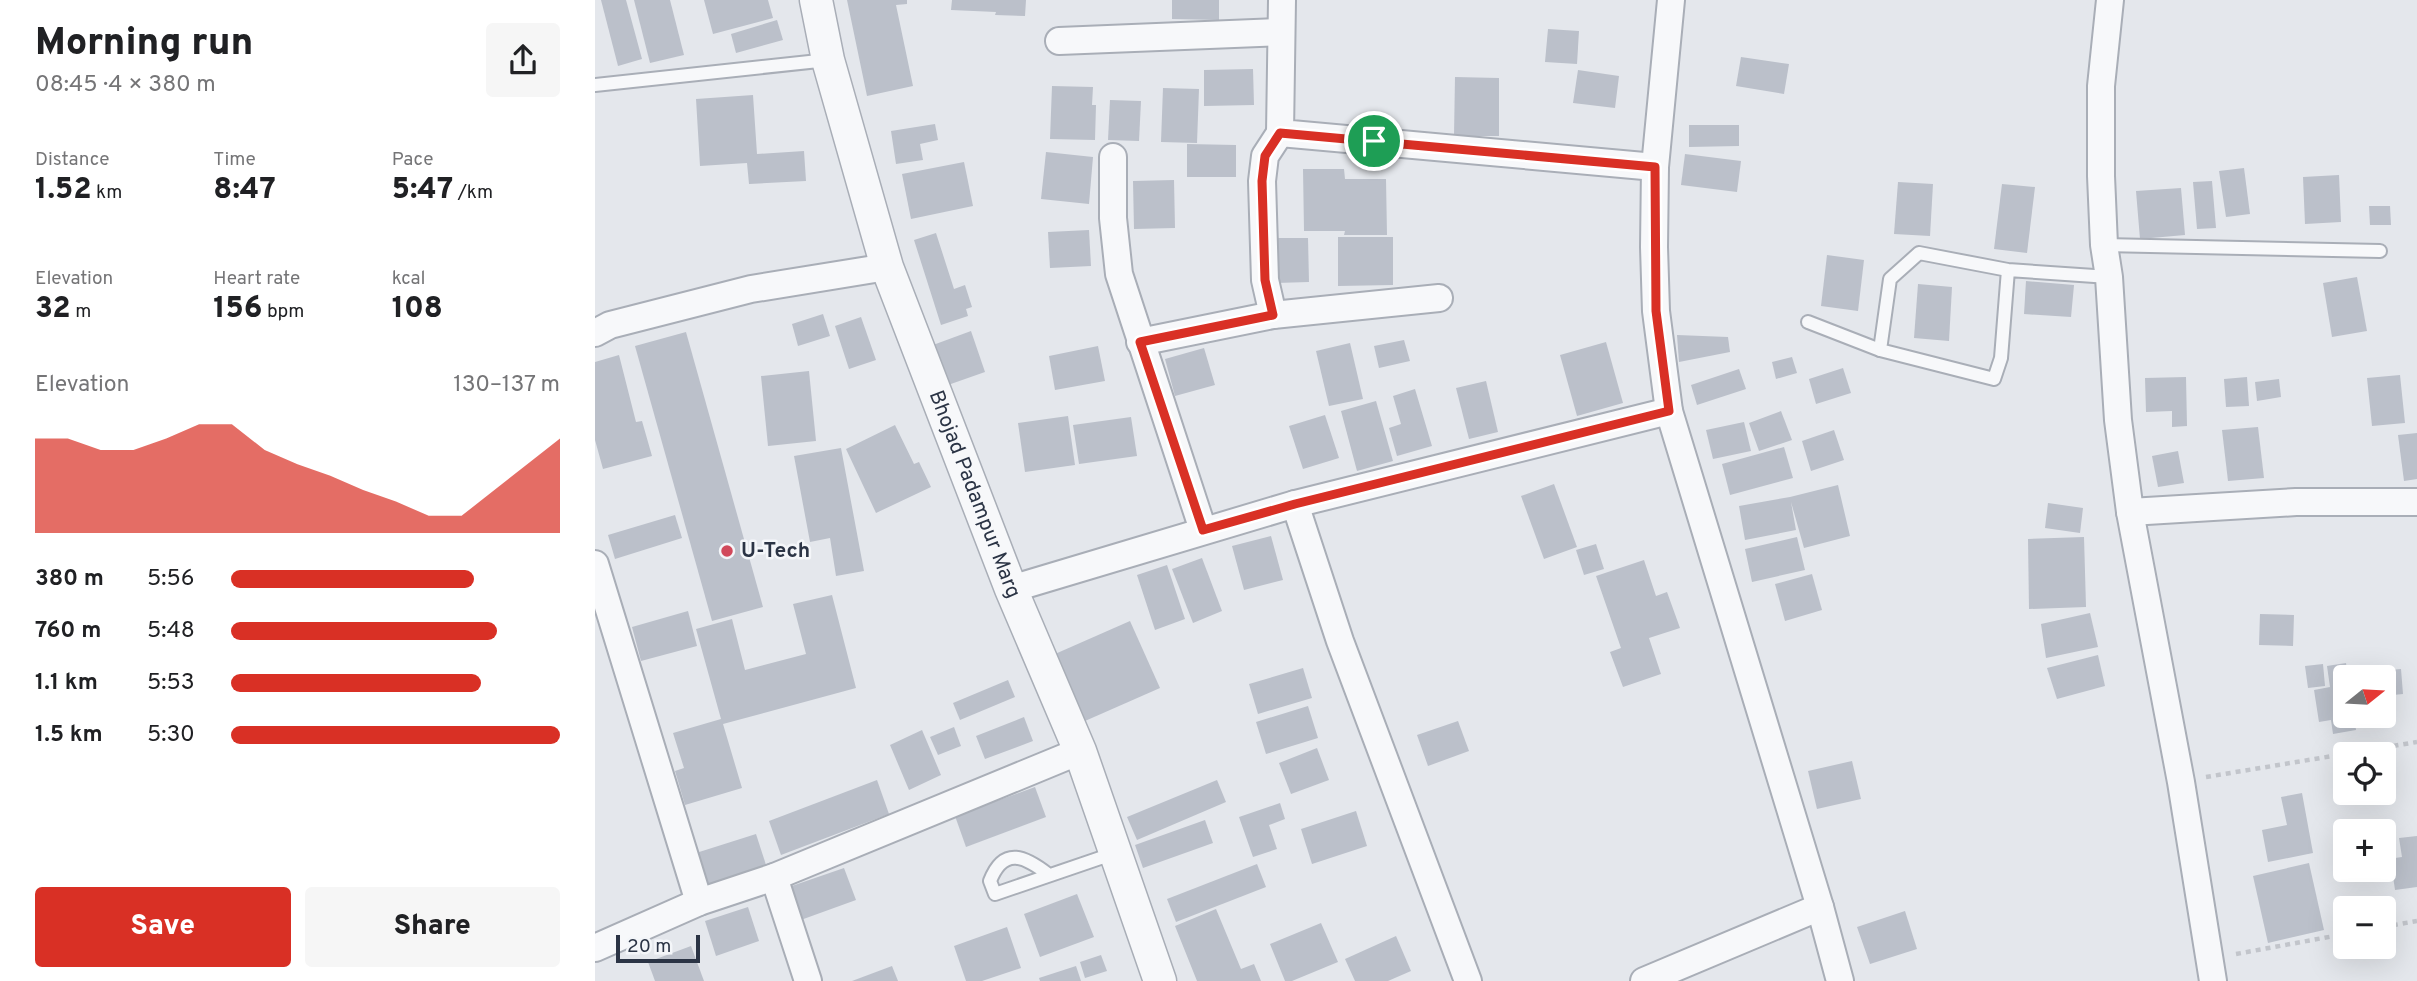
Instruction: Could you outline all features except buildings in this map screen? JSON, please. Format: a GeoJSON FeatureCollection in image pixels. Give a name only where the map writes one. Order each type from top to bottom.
{"type":"FeatureCollection","features":[{"type":"Feature","properties":{"kind":"street","name":"Bhojad Padampur Marg"},"geometry":{"type":"LineString","coordinates":[[816,0],[828,60],[887,267],[1011,589],[1080,751],[1160,981]]}},
{"type":"Feature","properties":{"kind":"street"},"geometry":{"type":"LineString","coordinates":[[1273,315],[1265,280],[1262,181],[1265,156],[1280,133],[1282,0]]}},
{"type":"Feature","properties":{"kind":"street"},"geometry":{"type":"LineString","coordinates":[[1671,0],[1655,167],[1656,311],[1669,411],[1840,981]]}},
{"type":"Feature","properties":{"kind":"street"},"geometry":{"type":"LineString","coordinates":[[2110,0],[2101,86],[2101,176],[2118,419],[2130,512],[2181,782],[2211,970]]}},
{"type":"Feature","properties":{"kind":"street"},"geometry":{"type":"LineString","coordinates":[[1059,41],[1282,32]]}},
{"type":"Feature","properties":{"kind":"street"},"geometry":{"type":"LineString","coordinates":[[1280,133],[1655,167]]}},
{"type":"Feature","properties":{"kind":"street"},"geometry":{"type":"LineString","coordinates":[[1113,157],[1113,218],[1119,274],[1203,530]]}},
{"type":"Feature","properties":{"kind":"street"},"geometry":{"type":"LineString","coordinates":[[595,333],[610,325],[751,289],[887,267]]}},
{"type":"Feature","properties":{"kind":"street"},"geometry":{"type":"LineString","coordinates":[[1140,342],[1273,315],[1439,298]]}},
{"type":"Feature","properties":{"kind":"street"},"geometry":{"type":"LineString","coordinates":[[1011,589],[1295,504],[1669,411]]}},
{"type":"Feature","properties":{"kind":"street"},"geometry":{"type":"LineString","coordinates":[[2130,512],[2296,502],[2417,502]]}},
{"type":"Feature","properties":{"kind":"street"},"geometry":{"type":"LineString","coordinates":[[1295,504],[1341,641],[1468,981]]}},
{"type":"Feature","properties":{"kind":"street"},"geometry":{"type":"LineString","coordinates":[[595,564],[699,902]]}},
{"type":"Feature","properties":{"kind":"street"},"geometry":{"type":"LineString","coordinates":[[595,948],[699,902],[774,877],[1080,751]]}},
{"type":"Feature","properties":{"kind":"street"},"geometry":{"type":"LineString","coordinates":[[774,877],[808,981]]}},
{"type":"Feature","properties":{"kind":"street"},"geometry":{"type":"LineString","coordinates":[[1644,981],[1819,907]]}},
{"type":"Feature","properties":{"kind":"lane"},"geometry":{"type":"LineString","coordinates":[[595,85],[828,60]]}},
{"type":"Feature","properties":{"kind":"lane"},"geometry":{"type":"LineString","coordinates":[[2104,245],[2380,250]]}},
{"type":"Feature","properties":{"kind":"lane"},"geometry":{"type":"LineString","coordinates":[[1880,350],[1890,279],[1919,253],[2008,270],[2109,277]]}},
{"type":"Feature","properties":{"kind":"lane"},"geometry":{"type":"LineString","coordinates":[[1808,322],[1880,350],[1994,379],[2001,358],[2008,270]]}},
{"type":"Feature","properties":{"kind":"lane"},"geometry":{"type":"LineString","coordinates":[[1049,875],[1115,853]]}},
{"type":"Feature","properties":{"kind":"path"},"geometry":{"type":"LineString","coordinates":[[2181,782],[2417,741]]}},
{"type":"Feature","properties":{"kind":"path"},"geometry":{"type":"LineString","coordinates":[[2396,925],[2417,921]]}},
{"type":"Feature","properties":{"kind":"path"},"geometry":{"type":"LineString","coordinates":[[2211,970],[2333,937]]}},
{"type":"Feature","properties":{"kind":"place","name":"U-Tech"},"geometry":{"type":"Point","coordinates":[727,551]}},
{"type":"Feature","properties":{"kind":"route"},"geometry":{"type":"LineString","coordinates":[[1280,133],[1374,141],[1655,167],[1656,311],[1669,411],[1295,504],[1203,530],[1140,342],[1273,315],[1265,280],[1262,181],[1265,156],[1280,133]]}}]}
